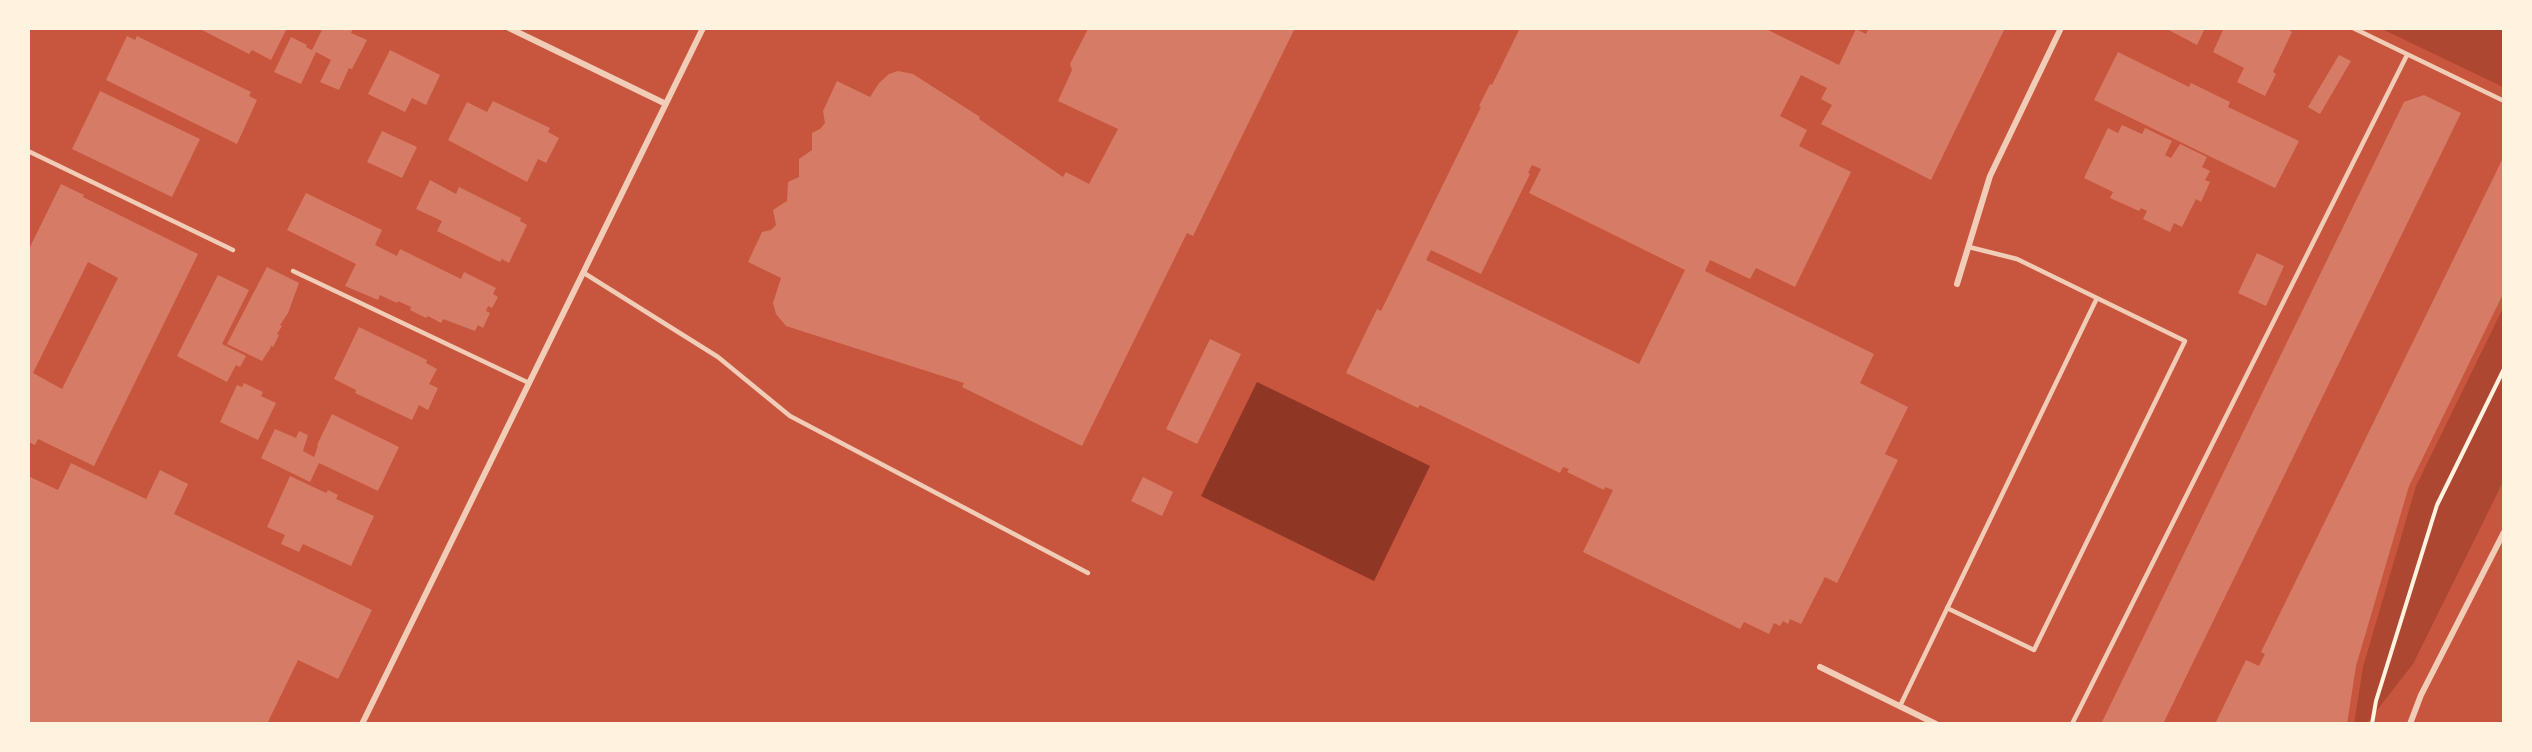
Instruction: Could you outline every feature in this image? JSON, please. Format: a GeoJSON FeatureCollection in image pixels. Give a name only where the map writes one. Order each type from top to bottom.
{"type":"FeatureCollection","features":[{"type":"Feature","properties":{"kind":"street"},"geometry":{"type":"LineString","coordinates":[[509,28],[666,104]]}},
{"type":"Feature","properties":{"kind":"street"},"geometry":{"type":"LineString","coordinates":[[362,723],[703,28]]}},
{"type":"Feature","properties":{"kind":"street"},"geometry":{"type":"LineString","coordinates":[[1957,284],[1990,176],[2061,28]]}},
{"type":"Feature","properties":{"kind":"street"},"geometry":{"type":"LineString","coordinates":[[2409,723],[2504,531]]}},
{"type":"Feature","properties":{"kind":"street"},"geometry":{"type":"LineString","coordinates":[[1820,667],[1936,723]]}},
{"type":"Feature","properties":{"kind":"lane"},"geometry":{"type":"LineString","coordinates":[[2353,28],[2504,101]]}},
{"type":"Feature","properties":{"kind":"lane"},"geometry":{"type":"LineString","coordinates":[[2072,723],[2407,55]]}},
{"type":"Feature","properties":{"kind":"lane"},"geometry":{"type":"LineString","coordinates":[[28,152],[233,250]]}},
{"type":"Feature","properties":{"kind":"lane"},"geometry":{"type":"LineString","coordinates":[[1947,608],[2034,650],[2185,341],[2016,259],[1968,247]]}},
{"type":"Feature","properties":{"kind":"lane"},"geometry":{"type":"LineString","coordinates":[[293,271],[529,382]]}},
{"type":"Feature","properties":{"kind":"lane"},"geometry":{"type":"LineString","coordinates":[[584,273],[718,357],[790,417],[1088,573]]}},
{"type":"Feature","properties":{"kind":"lane"},"geometry":{"type":"LineString","coordinates":[[1900,706],[2097,298]]}},
{"type":"Feature","properties":{"kind":"path"},"geometry":{"type":"LineString","coordinates":[[2372,723],[2376,701],[2437,505],[2504,369]]}},
{"type":"Feature","properties":{"kind":"shaded area"},"geometry":{"type":"Polygon","coordinates":[[[2382,29],[2503,29],[2503,87],[2382,29]]]}},
{"type":"Feature","properties":{"kind":"shaded area"},"geometry":{"type":"Polygon","coordinates":[[[2503,308],[2503,482],[2413,664],[2367,723],[2354,724],[2363,667],[2416,486],[2503,308]]]}},
{"type":"Feature","properties":{"kind":"shaded area"},"geometry":{"type":"Polygon","coordinates":[[[1257,382],[1430,466],[1374,581],[1201,496],[1257,382]]]}},
{"type":"Feature","properties":{"kind":"building"},"geometry":{"type":"Polygon","coordinates":[[[198,28],[287,28],[271,60],[252,50],[249,54],[198,28]]]}},
{"type":"Feature","properties":{"kind":"building"},"geometry":{"type":"Polygon","coordinates":[[[323,28],[353,28],[351,33],[367,40],[352,69],[349,68],[339,90],[320,82],[331,60],[316,52],[301,84],[274,72],[291,37],[312,50],[323,28]]]}},
{"type":"Feature","properties":{"kind":"building"},"geometry":{"type":"Polygon","coordinates":[[[1291,28],[1294,30],[1193,236],[1187,233],[1082,446],[962,387],[964,383],[786,326],[776,314],[773,303],[781,278],[748,262],[762,232],[771,230],[776,225],[773,210],[787,201],[788,182],[799,177],[799,159],[812,150],[812,133],[825,123],[823,111],[837,81],[870,97],[879,83],[889,74],[898,71],[913,74],[980,117],[979,119],[1063,177],[1066,172],[1089,184],[1118,129],[1058,101],[1072,70],[1070,64],[1088,29],[1291,28]]]}},
{"type":"Feature","properties":{"kind":"building"},"geometry":{"type":"Polygon","coordinates":[[[1520,28],[1764,28],[1839,65],[1856,29],[1866,34],[1869,28],[2005,28],[1931,180],[1821,124],[1832,105],[1821,99],[1827,88],[1801,75],[1780,116],[1807,130],[1799,146],[1851,172],[1795,287],[1756,268],[1750,279],[1710,260],[1705,271],[1874,354],[1860,383],[1908,407],[1885,454],[1898,460],[1837,583],[1825,577],[1801,624],[1790,619],[1788,624],[1783,621],[1780,626],[1774,623],[1769,634],[1744,622],[1740,629],[1583,552],[1613,490],[1605,487],[1604,490],[1567,472],[1569,469],[1563,467],[1560,473],[1420,405],[1418,408],[1346,373],[1377,309],[1381,311],[1481,107],[1479,106],[1490,84],[1492,85],[1520,28]],[[1532,165],[1528,173],[1530,174],[1481,274],[1431,250],[1426,260],[1639,364],[1685,270],[1529,193],[1541,169],[1532,165]]]}},
{"type":"Feature","properties":{"kind":"building"},"geometry":{"type":"Polygon","coordinates":[[[2165,28],[2205,28],[2197,45],[2165,28]]]}},
{"type":"Feature","properties":{"kind":"building"},"geometry":{"type":"Polygon","coordinates":[[[2224,28],[2286,28],[2292,32],[2273,72],[2276,74],[2265,96],[2237,82],[2244,68],[2213,52],[2224,28]]]}},
{"type":"Feature","properties":{"kind":"building"},"geometry":{"type":"Polygon","coordinates":[[[127,36],[135,40],[137,36],[251,92],[249,96],[257,100],[237,144],[106,80],[127,36]]]}},
{"type":"Feature","properties":{"kind":"building"},"geometry":{"type":"Polygon","coordinates":[[[390,50],[440,75],[426,105],[412,98],[405,112],[368,94],[390,50]]]}},
{"type":"Feature","properties":{"kind":"building"},"geometry":{"type":"Polygon","coordinates":[[[2118,52],[2189,87],[2191,83],[2230,102],[2228,107],[2299,141],[2275,188],[2094,100],[2118,52]]]}},
{"type":"Feature","properties":{"kind":"building"},"geometry":{"type":"Polygon","coordinates":[[[2339,55],[2351,61],[2320,114],[2308,107],[2339,55]]]}},
{"type":"Feature","properties":{"kind":"building"},"geometry":{"type":"Polygon","coordinates":[[[100,91],[200,139],[172,197],[72,149],[100,91]]]}},
{"type":"Feature","properties":{"kind":"building"},"geometry":{"type":"Polygon","coordinates":[[[2424,95],[2461,113],[2163,724],[2101,724],[2404,102],[2424,95]]]}},
{"type":"Feature","properties":{"kind":"building"},"geometry":{"type":"Polygon","coordinates":[[[493,101],[550,128],[548,132],[559,138],[546,163],[538,159],[527,182],[448,140],[467,102],[487,112],[493,101]]]}},
{"type":"Feature","properties":{"kind":"building"},"geometry":{"type":"Polygon","coordinates":[[[2122,125],[2142,134],[2145,128],[2172,141],[2165,155],[2171,158],[2180,144],[2207,157],[2202,167],[2210,171],[2205,180],[2210,182],[2201,202],[2196,199],[2182,227],[2174,223],[2170,232],[2143,219],[2147,211],[2141,208],[2139,211],[2110,198],[2113,192],[2084,178],[2108,128],[2118,133],[2122,125]]]}},
{"type":"Feature","properties":{"kind":"building"},"geometry":{"type":"Polygon","coordinates":[[[382,131],[417,147],[402,178],[367,162],[382,131]]]}},
{"type":"Feature","properties":{"kind":"building"},"geometry":{"type":"Polygon","coordinates":[[[2504,156],[2504,292],[2409,486],[2356,666],[2347,724],[2215,724],[2246,660],[2259,666],[2265,654],[2261,652],[2504,156]]]}},
{"type":"Feature","properties":{"kind":"building"},"geometry":{"type":"Polygon","coordinates":[[[430,180],[456,194],[459,187],[521,218],[520,221],[527,225],[509,263],[502,259],[500,262],[437,231],[442,221],[416,209],[430,180]]]}},
{"type":"Feature","properties":{"kind":"building"},"geometry":{"type":"Polygon","coordinates":[[[61,184],[198,254],[94,466],[38,439],[35,445],[28,442],[28,251],[61,184]],[[88,262],[33,373],[62,389],[118,278],[88,262]]]}},
{"type":"Feature","properties":{"kind":"building"},"geometry":{"type":"Polygon","coordinates":[[[306,193],[382,230],[375,245],[397,256],[400,249],[461,279],[464,272],[496,288],[493,294],[498,297],[492,308],[488,306],[486,311],[490,313],[483,328],[478,325],[475,331],[443,319],[441,323],[410,310],[411,307],[398,301],[397,303],[380,295],[378,300],[345,286],[356,264],[287,230],[306,193]]]}},
{"type":"Feature","properties":{"kind":"building"},"geometry":{"type":"Polygon","coordinates":[[[2257,253],[2284,266],[2266,306],[2238,293],[2257,253]]]}},
{"type":"Feature","properties":{"kind":"building"},"geometry":{"type":"Polygon","coordinates":[[[267,267],[299,283],[288,313],[280,325],[282,326],[277,334],[279,335],[273,347],[270,345],[262,361],[227,344],[267,267]]]}},
{"type":"Feature","properties":{"kind":"building"},"geometry":{"type":"Polygon","coordinates":[[[218,275],[249,290],[222,344],[246,356],[240,367],[236,365],[227,382],[177,356],[218,275]]]}},
{"type":"Feature","properties":{"kind":"building"},"geometry":{"type":"Polygon","coordinates":[[[359,327],[427,360],[426,363],[437,369],[429,384],[438,388],[428,410],[419,405],[412,420],[355,393],[356,390],[334,379],[359,327]]]}},
{"type":"Feature","properties":{"kind":"building"},"geometry":{"type":"Polygon","coordinates":[[[1210,339],[1241,354],[1197,444],[1166,429],[1210,339]]]}},
{"type":"Feature","properties":{"kind":"building"},"geometry":{"type":"Polygon","coordinates":[[[244,383],[263,392],[261,396],[276,403],[258,440],[220,422],[237,385],[242,387],[244,383]]]}},
{"type":"Feature","properties":{"kind":"building"},"geometry":{"type":"Polygon","coordinates":[[[332,414],[399,447],[378,491],[319,463],[310,482],[261,458],[275,429],[296,438],[299,431],[308,435],[303,451],[314,457],[317,445],[332,414]]]}},
{"type":"Feature","properties":{"kind":"building"},"geometry":{"type":"Polygon","coordinates":[[[71,463],[146,499],[160,470],[188,484],[174,514],[372,610],[338,679],[298,660],[267,724],[28,724],[28,476],[58,490],[71,463]]]}},
{"type":"Feature","properties":{"kind":"building"},"geometry":{"type":"Polygon","coordinates":[[[290,476],[326,493],[328,490],[338,495],[336,499],[374,516],[351,566],[303,544],[299,552],[281,544],[285,535],[267,527],[290,476]]]}},
{"type":"Feature","properties":{"kind":"building"},"geometry":{"type":"Polygon","coordinates":[[[1143,477],[1173,492],[1162,516],[1131,501],[1143,477]]]}}]}
